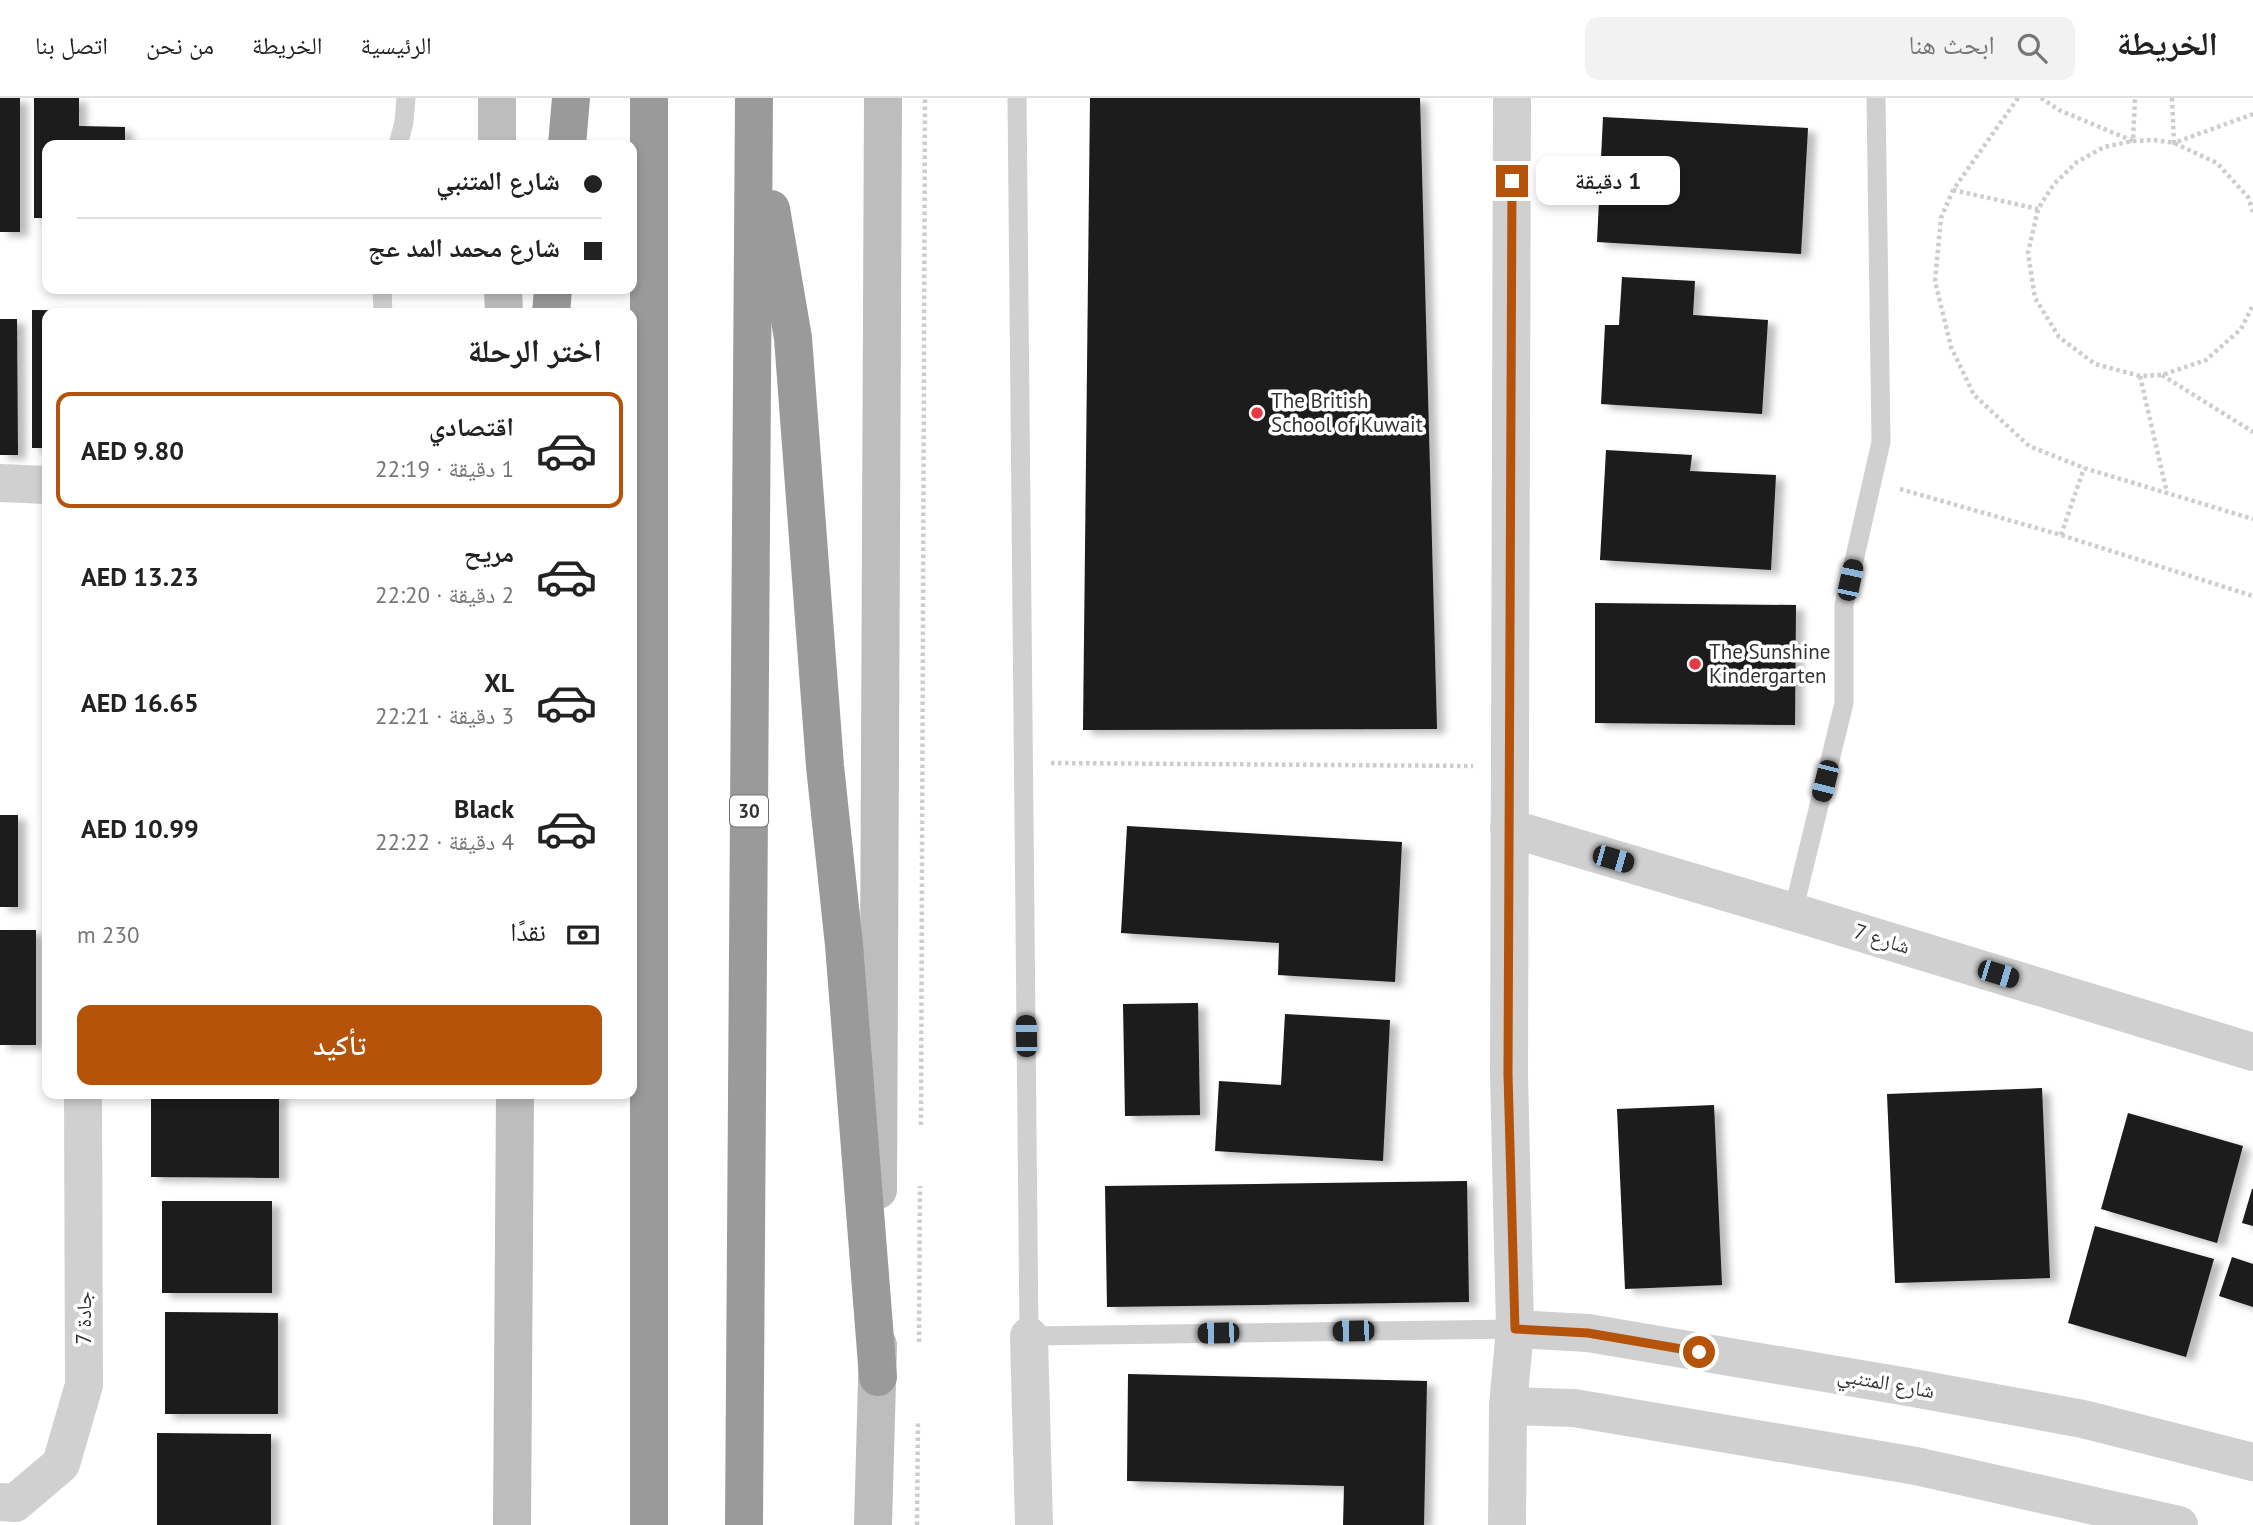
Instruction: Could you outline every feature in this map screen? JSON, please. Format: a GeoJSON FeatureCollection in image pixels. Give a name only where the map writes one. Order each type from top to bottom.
{"type":"FeatureCollection","features":[{"type":"Feature","properties":{"kind":"highway"},"geometry":{"type":"LineString","coordinates":[[567,140],[571,98]]}},
{"type":"Feature","properties":{"kind":"highway"},"geometry":{"type":"LineString","coordinates":[[649,98],[649,1525]]}},
{"type":"Feature","properties":{"kind":"highway"},"geometry":{"type":"LineString","coordinates":[[754,104],[793,338],[825,766],[844,945],[878,1377]]}},
{"type":"Feature","properties":{"kind":"highway","name":"30"},"geometry":{"type":"LineString","coordinates":[[744,1525],[754,104]]}},
{"type":"Feature","properties":{"kind":"main road"},"geometry":{"type":"LineString","coordinates":[[497,98],[497,140]]}},
{"type":"Feature","properties":{"kind":"main road"},"geometry":{"type":"LineString","coordinates":[[873,1525],[878,1377],[883,98]]}},
{"type":"Feature","properties":{"kind":"main road"},"geometry":{"type":"LineString","coordinates":[[507,1523],[513,1474],[515,1099]]}},
{"type":"Feature","properties":{"kind":"street"},"geometry":{"type":"LineString","coordinates":[[1507,1525],[1508,1406],[1515,1329],[1508,1074],[1512,98]]}},
{"type":"Feature","properties":{"kind":"street"},"geometry":{"type":"LineString","coordinates":[[0,482],[42,485]]}},
{"type":"Feature","properties":{"kind":"street","name":"شارع 7"},"geometry":{"type":"LineString","coordinates":[[1509,828],[2253,1052]]}},
{"type":"Feature","properties":{"kind":"street","name":"جادة 7"},"geometry":{"type":"LineString","coordinates":[[0,1502],[15,1503],[61,1464],[84,1385],[83,1099]]}},
{"type":"Feature","properties":{"kind":"street","name":"شارع المتنبي"},"geometry":{"type":"LineString","coordinates":[[1515,1329],[1588,1333],[1908,1387],[2083,1419],[2253,1462]]}},
{"type":"Feature","properties":{"kind":"street"},"geometry":{"type":"LineString","coordinates":[[1029,1336],[1034,1525]]}},
{"type":"Feature","properties":{"kind":"street"},"geometry":{"type":"LineString","coordinates":[[1508,1406],[1574,1408],[1916,1466],[2179,1525]]}},
{"type":"Feature","properties":{"kind":"lane"},"geometry":{"type":"LineString","coordinates":[[399,140],[406,98]]}},
{"type":"Feature","properties":{"kind":"lane"},"geometry":{"type":"LineString","coordinates":[[1017,98],[1029,1336],[1515,1329]]}},
{"type":"Feature","properties":{"kind":"lane"},"geometry":{"type":"LineString","coordinates":[[1793,912],[1844,703],[1844,605],[1881,442],[1876,98]]}},
{"type":"Feature","properties":{"kind":"path"},"geometry":{"type":"LineString","coordinates":[[2018,98],[1953,190],[1941,218],[1935,281],[1951,347],[1974,395],[2029,446],[2084,468],[2253,519]]}},
{"type":"Feature","properties":{"kind":"path"},"geometry":{"type":"LineString","coordinates":[[2041,98],[2059,110],[2133,141]]}},
{"type":"Feature","properties":{"kind":"path"},"geometry":{"type":"LineString","coordinates":[[2133,141],[2135,98]]}},
{"type":"Feature","properties":{"kind":"path"},"geometry":{"type":"LineString","coordinates":[[2172,98],[2174,143]]}},
{"type":"Feature","properties":{"kind":"path"},"geometry":{"type":"LineString","coordinates":[[2174,143],[2253,114]]}},
{"type":"Feature","properties":{"kind":"path"},"geometry":{"type":"LineString","coordinates":[[2253,212],[2248,197],[2217,163],[2174,143],[2133,141],[2104,147],[2077,162],[2054,184],[2038,209],[2028,253],[2035,298],[2059,337],[2095,365],[2140,376],[2162,375],[2206,360],[2241,329],[2253,305]]}},
{"type":"Feature","properties":{"kind":"path"},"geometry":{"type":"LineString","coordinates":[[1953,190],[2038,209]]}},
{"type":"Feature","properties":{"kind":"path"},"geometry":{"type":"LineString","coordinates":[[2162,375],[2253,432]]}},
{"type":"Feature","properties":{"kind":"path"},"geometry":{"type":"LineString","coordinates":[[2140,376],[2167,493]]}},
{"type":"Feature","properties":{"kind":"path"},"geometry":{"type":"LineString","coordinates":[[2061,535],[2084,468]]}},
{"type":"Feature","properties":{"kind":"path"},"geometry":{"type":"LineString","coordinates":[[1872,481],[2061,535],[2253,596]]}},
{"type":"Feature","properties":{"kind":"path"},"geometry":{"type":"LineString","coordinates":[[1022,763],[1510,766]]}},
{"type":"Feature","properties":{"kind":"building"},"geometry":{"type":"Polygon","coordinates":[[[0,98],[20,98],[20,232],[0,232],[0,98]]]}},
{"type":"Feature","properties":{"kind":"building"},"geometry":{"type":"Polygon","coordinates":[[[34,98],[79,98],[79,126],[125,127],[125,140],[42,140],[42,218],[34,218],[34,98]]]}},
{"type":"Feature","properties":{"kind":"building","name":"The British School of Kuwait"},"geometry":{"type":"Polygon","coordinates":[[[1090,98],[1420,98],[1437,729],[1083,730],[1090,98]]]}},
{"type":"Feature","properties":{"kind":"building"},"geometry":{"type":"Polygon","coordinates":[[[1603,117],[1808,128],[1801,254],[1597,242],[1603,117]]]}},
{"type":"Feature","properties":{"kind":"building"},"geometry":{"type":"Polygon","coordinates":[[[1622,277],[1695,281],[1693,315],[1768,320],[1762,414],[1601,404],[1605,325],[1619,325],[1622,277]]]}},
{"type":"Feature","properties":{"kind":"building"},"geometry":{"type":"Polygon","coordinates":[[[32,310],[42,310],[42,448],[32,448],[32,310]]]}},
{"type":"Feature","properties":{"kind":"building"},"geometry":{"type":"Polygon","coordinates":[[[0,319],[17,319],[18,455],[0,455],[0,319]]]}},
{"type":"Feature","properties":{"kind":"building"},"geometry":{"type":"Polygon","coordinates":[[[1606,450],[1692,455],[1690,471],[1776,475],[1771,570],[1600,560],[1606,450]]]}},
{"type":"Feature","properties":{"kind":"building","name":"The Sunshine Kindergarten"},"geometry":{"type":"Polygon","coordinates":[[[1595,603],[1796,605],[1795,725],[1595,723],[1595,603]]]}},
{"type":"Feature","properties":{"kind":"building"},"geometry":{"type":"Polygon","coordinates":[[[0,815],[18,815],[18,907],[0,907],[0,815]]]}},
{"type":"Feature","properties":{"kind":"building"},"geometry":{"type":"Polygon","coordinates":[[[1127,826],[1402,842],[1395,982],[1278,975],[1279,943],[1121,933],[1127,826]]]}},
{"type":"Feature","properties":{"kind":"building"},"geometry":{"type":"Polygon","coordinates":[[[0,930],[36,930],[36,1045],[0,1045],[0,930]]]}},
{"type":"Feature","properties":{"kind":"building"},"geometry":{"type":"Polygon","coordinates":[[[1198,1003],[1200,1115],[1125,1116],[1123,1004],[1198,1003]]]}},
{"type":"Feature","properties":{"kind":"building"},"geometry":{"type":"Polygon","coordinates":[[[1285,1014],[1390,1020],[1383,1161],[1215,1151],[1219,1081],[1281,1085],[1285,1014]]]}},
{"type":"Feature","properties":{"kind":"building"},"geometry":{"type":"Polygon","coordinates":[[[2042,1088],[2050,1278],[1895,1283],[1887,1094],[2042,1088]]]}},
{"type":"Feature","properties":{"kind":"building"},"geometry":{"type":"Polygon","coordinates":[[[151,1099],[279,1099],[279,1178],[151,1177],[151,1099]]]}},
{"type":"Feature","properties":{"kind":"building"},"geometry":{"type":"Polygon","coordinates":[[[1714,1105],[1722,1285],[1625,1289],[1617,1109],[1714,1105]]]}},
{"type":"Feature","properties":{"kind":"building"},"geometry":{"type":"Polygon","coordinates":[[[2128,1113],[2243,1146],[2217,1243],[2101,1209],[2128,1113]]]}},
{"type":"Feature","properties":{"kind":"building"},"geometry":{"type":"Polygon","coordinates":[[[1467,1181],[1469,1302],[1107,1307],[1105,1186],[1467,1181]]]}},
{"type":"Feature","properties":{"kind":"building"},"geometry":{"type":"Polygon","coordinates":[[[2253,1189],[2253,1226],[2242,1223],[2253,1189]]]}},
{"type":"Feature","properties":{"kind":"building"},"geometry":{"type":"Polygon","coordinates":[[[162,1201],[272,1201],[272,1293],[162,1293],[162,1201]]]}},
{"type":"Feature","properties":{"kind":"building"},"geometry":{"type":"Polygon","coordinates":[[[2095,1226],[2214,1259],[2186,1357],[2068,1323],[2095,1226]]]}},
{"type":"Feature","properties":{"kind":"building"},"geometry":{"type":"Polygon","coordinates":[[[2232,1257],[2253,1264],[2253,1307],[2219,1296],[2232,1257]]]}},
{"type":"Feature","properties":{"kind":"building"},"geometry":{"type":"Polygon","coordinates":[[[165,1312],[278,1313],[278,1414],[165,1414],[165,1312]]]}},
{"type":"Feature","properties":{"kind":"building"},"geometry":{"type":"Polygon","coordinates":[[[1128,1374],[1427,1381],[1424,1525],[1343,1525],[1344,1486],[1127,1481],[1128,1374]]]}},
{"type":"Feature","properties":{"kind":"building"},"geometry":{"type":"Polygon","coordinates":[[[157,1433],[271,1434],[271,1525],[157,1525],[157,1433]]]}},
{"type":"Feature","properties":{"kind":"place","name":"The British School of Kuwait"},"geometry":{"type":"Point","coordinates":[1257,413]}},
{"type":"Feature","properties":{"kind":"place","name":"The Sunshine Kindergarten"},"geometry":{"type":"Point","coordinates":[1695,664]}},
{"type":"Feature","properties":{"kind":"route"},"geometry":{"type":"LineString","coordinates":[[1512,181],[1508,1074],[1515,1329],[1588,1333],[1699,1352]]}}]}
